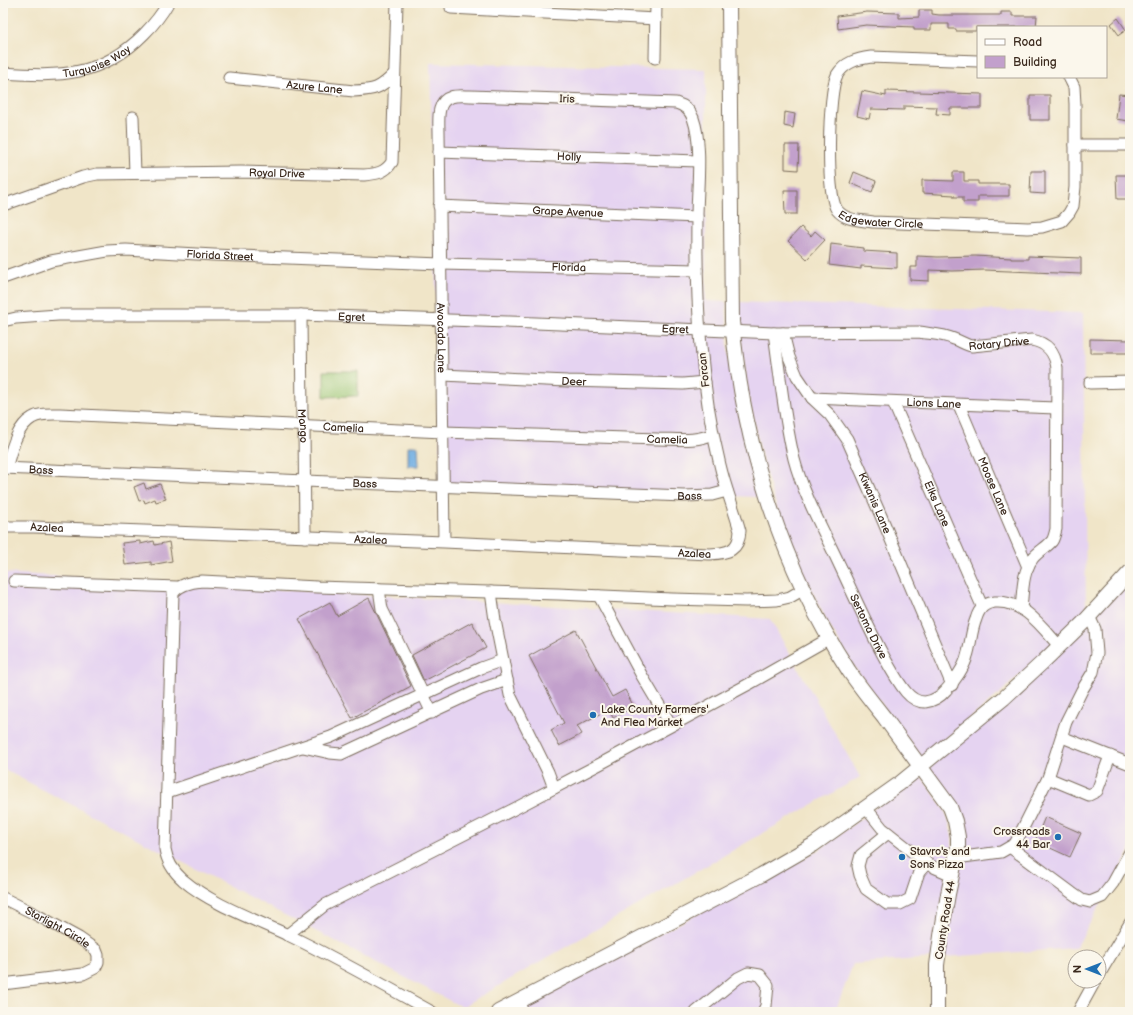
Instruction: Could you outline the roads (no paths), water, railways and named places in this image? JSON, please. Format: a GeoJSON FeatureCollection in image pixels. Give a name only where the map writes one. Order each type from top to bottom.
{"type":"FeatureCollection","features":[{"type":"Feature","properties":{"kind":"main road","name":"County Road 44"},"geometry":{"type":"LineString","coordinates":[[729,3],[733,332],[741,394],[758,468],[774,519],[804,589],[849,671],[950,807],[956,821],[958,837],[956,858],[937,965],[937,1012]]}},
{"type":"Feature","properties":{"kind":"main road"},"geometry":{"type":"LineString","coordinates":[[498,1012],[521,1007],[813,845],[899,784],[1004,698],[1089,616],[1130,572]]}},
{"type":"Feature","properties":{"kind":"street","name":"Turquoise Way"},"geometry":{"type":"LineString","coordinates":[[3,73],[48,75],[76,72],[102,64],[118,56],[135,43],[150,27],[168,3]]}},
{"type":"Feature","properties":{"kind":"street","name":"Royal Drive"},"geometry":{"type":"LineString","coordinates":[[3,205],[83,177],[97,174],[241,172],[364,176],[383,172],[389,168],[392,162],[397,3]]}},
{"type":"Feature","properties":{"kind":"street"},"geometry":{"type":"LineString","coordinates":[[655,58],[656,3]]}},
{"type":"Feature","properties":{"kind":"street"},"geometry":{"type":"LineString","coordinates":[[451,8],[656,19]]}},
{"type":"Feature","properties":{"kind":"street","name":"Edgewater Circle"},"geometry":{"type":"LineString","coordinates":[[977,61],[871,57],[858,58],[842,68],[837,75],[833,86],[831,102],[831,192],[837,210],[844,216],[853,220],[874,222],[1028,228],[1042,227],[1062,221],[1073,206],[1075,187],[1074,87],[1070,78]]}},
{"type":"Feature","properties":{"kind":"street","name":"Azure Lane"},"geometry":{"type":"LineString","coordinates":[[229,78],[354,91],[372,90],[378,88],[386,83],[394,74]]}},
{"type":"Feature","properties":{"kind":"street","name":"Iris"},"geometry":{"type":"LineString","coordinates":[[439,132],[440,107],[442,102],[451,97],[470,96],[676,103],[681,104],[688,109],[693,117],[697,142]]}},
{"type":"Feature","properties":{"kind":"street"},"geometry":{"type":"LineString","coordinates":[[132,116],[135,173]]}},
{"type":"Feature","properties":{"kind":"street","name":"Avocado Lane"},"geometry":{"type":"LineString","coordinates":[[439,132],[444,542]]}},
{"type":"Feature","properties":{"kind":"street","name":"Forcan"},"geometry":{"type":"LineString","coordinates":[[697,142],[697,270],[700,330],[705,382],[713,434],[720,465],[740,531],[740,541],[737,546]]}},
{"type":"Feature","properties":{"kind":"street"},"geometry":{"type":"LineString","coordinates":[[1075,145],[1130,145]]}},
{"type":"Feature","properties":{"kind":"street","name":"Holly"},"geometry":{"type":"LineString","coordinates":[[439,152],[698,162]]}},
{"type":"Feature","properties":{"kind":"street","name":"Grape Avenue"},"geometry":{"type":"LineString","coordinates":[[439,206],[697,217]]}},
{"type":"Feature","properties":{"kind":"street","name":"Florida Street"},"geometry":{"type":"LineString","coordinates":[[3,278],[51,261],[107,251],[126,250],[441,264]]}},
{"type":"Feature","properties":{"kind":"street","name":"Florida"},"geometry":{"type":"LineString","coordinates":[[441,264],[697,270]]}},
{"type":"Feature","properties":{"kind":"street","name":"Egret"},"geometry":{"type":"LineString","coordinates":[[3,321],[16,318],[58,315],[301,315],[536,323],[733,332]]}},
{"type":"Feature","properties":{"kind":"street","name":"Mango"},"geometry":{"type":"LineString","coordinates":[[301,315],[305,537]]}},
{"type":"Feature","properties":{"kind":"street","name":"Rotary Drive"},"geometry":{"type":"LineString","coordinates":[[733,332],[919,332],[954,338],[965,345],[972,346],[1032,340],[1047,346],[1053,353],[1055,359],[1056,530],[1052,540],[1037,554],[1028,567]]}},
{"type":"Feature","properties":{"kind":"street","name":"Kiwanis Lane"},"geometry":{"type":"LineString","coordinates":[[778,333],[797,376],[812,398],[830,415],[847,439],[952,684]]}},
{"type":"Feature","properties":{"kind":"street","name":"Sertoma Drive"},"geometry":{"type":"LineString","coordinates":[[778,333],[783,403],[788,435],[806,492],[871,633],[896,678],[907,694],[913,699],[926,702],[934,700],[952,684],[967,658],[975,620],[982,606]]}},
{"type":"Feature","properties":{"kind":"street","name":"Deer"},"geometry":{"type":"LineString","coordinates":[[442,375],[668,384],[705,382]]}},
{"type":"Feature","properties":{"kind":"street"},"geometry":{"type":"LineString","coordinates":[[1090,382],[1130,382]]}},
{"type":"Feature","properties":{"kind":"street","name":"Lions Lane"},"geometry":{"type":"LineString","coordinates":[[812,398],[1056,408]]}},
{"type":"Feature","properties":{"kind":"street","name":"Elks Lane"},"geometry":{"type":"LineString","coordinates":[[893,402],[982,606]]}},
{"type":"Feature","properties":{"kind":"street","name":"Moose Lane"},"geometry":{"type":"LineString","coordinates":[[959,405],[1028,567]]}},
{"type":"Feature","properties":{"kind":"street","name":"Camelia"},"geometry":{"type":"LineString","coordinates":[[5,468],[20,430],[32,418],[39,415],[60,414],[443,432],[693,440],[704,438],[713,434]]}},
{"type":"Feature","properties":{"kind":"street","name":"Bass"},"geometry":{"type":"LineString","coordinates":[[5,468],[304,482],[684,496],[712,495],[727,491]]}},
{"type":"Feature","properties":{"kind":"street","name":"Azalea"},"geometry":{"type":"LineString","coordinates":[[3,528],[34,527],[444,542],[710,554],[720,554],[732,550],[737,546]]}},
{"type":"Feature","properties":{"kind":"street"},"geometry":{"type":"LineString","coordinates":[[1021,609],[1024,582],[1028,567]]}},
{"type":"Feature","properties":{"kind":"street"},"geometry":{"type":"LineString","coordinates":[[14,581],[177,587],[191,582],[202,581],[317,587],[746,601],[777,600],[790,597],[804,589]]}},
{"type":"Feature","properties":{"kind":"street"},"geometry":{"type":"LineString","coordinates":[[177,587],[173,593],[165,850],[167,860],[183,880],[223,905],[360,972],[432,1012]]}},
{"type":"Feature","properties":{"kind":"street"},"geometry":{"type":"LineString","coordinates":[[379,589],[382,610],[432,713]]}},
{"type":"Feature","properties":{"kind":"street"},"geometry":{"type":"LineString","coordinates":[[491,592],[510,695],[548,772],[554,788]]}},
{"type":"Feature","properties":{"kind":"street"},"geometry":{"type":"LineString","coordinates":[[599,596],[671,726]]}},
{"type":"Feature","properties":{"kind":"street"},"geometry":{"type":"LineString","coordinates":[[982,606],[991,602],[1000,601],[1012,604],[1036,620],[1059,646]]}},
{"type":"Feature","properties":{"kind":"street"},"geometry":{"type":"LineString","coordinates":[[956,858],[1001,852],[1015,844],[1048,778],[1066,722],[1093,672],[1097,653],[1096,629],[1089,616]]}},
{"type":"Feature","properties":{"kind":"street"},"geometry":{"type":"LineString","coordinates":[[287,935],[325,905],[554,788],[749,684],[830,638]]}},
{"type":"Feature","properties":{"kind":"street"},"geometry":{"type":"LineString","coordinates":[[167,792],[331,737],[481,668],[503,660]]}},
{"type":"Feature","properties":{"kind":"street"},"geometry":{"type":"LineString","coordinates":[[302,746],[330,753],[341,754],[481,690],[507,680]]}},
{"type":"Feature","properties":{"kind":"street"},"geometry":{"type":"LineString","coordinates":[[1062,738],[1130,764]]}},
{"type":"Feature","properties":{"kind":"street"},"geometry":{"type":"LineString","coordinates":[[1048,778],[1090,795],[1096,791],[1110,756]]}},
{"type":"Feature","properties":{"kind":"street"},"geometry":{"type":"LineString","coordinates":[[866,808],[882,828],[926,863],[952,875]]}},
{"type":"Feature","properties":{"kind":"street"},"geometry":{"type":"LineString","coordinates":[[888,833],[861,855],[858,866],[866,889],[887,904],[900,904],[910,899],[920,872],[926,863]]}},
{"type":"Feature","properties":{"kind":"street"},"geometry":{"type":"LineString","coordinates":[[1010,847],[1082,900],[1090,902],[1102,897],[1113,883],[1130,852]]}},
{"type":"Feature","properties":{"kind":"street","name":"Starlight Circle"},"geometry":{"type":"LineString","coordinates":[[3,898],[80,938],[96,950],[98,962],[95,968],[83,974],[3,984]]}},
{"type":"Feature","properties":{"kind":"street"},"geometry":{"type":"LineString","coordinates":[[1107,962],[1130,923]]}},
{"type":"Feature","properties":{"kind":"street"},"geometry":{"type":"LineString","coordinates":[[696,1012],[738,978],[748,973],[760,975],[768,985],[766,1006],[763,1012]]}},
{"type":"Feature","properties":{"kind":"street"},"geometry":{"type":"LineString","coordinates":[[1078,1012],[1091,989]]}},
{"type":"Feature","properties":{"kind":"water"},"geometry":{"type":"Polygon","coordinates":[[[408,446],[418,446],[419,466],[408,466],[408,446]]]}},
{"type":"Feature","properties":{"kind":"place","name":"Lake County Farmers' And Flea Market"},"geometry":{"type":"Point","coordinates":[593,715]}},
{"type":"Feature","properties":{"kind":"place","name":"Crossroads 44 Bar"},"geometry":{"type":"Point","coordinates":[1058,837]}},
{"type":"Feature","properties":{"kind":"place","name":"Stavro's and Sons Pizza"},"geometry":{"type":"Point","coordinates":[902,857]}}]}
